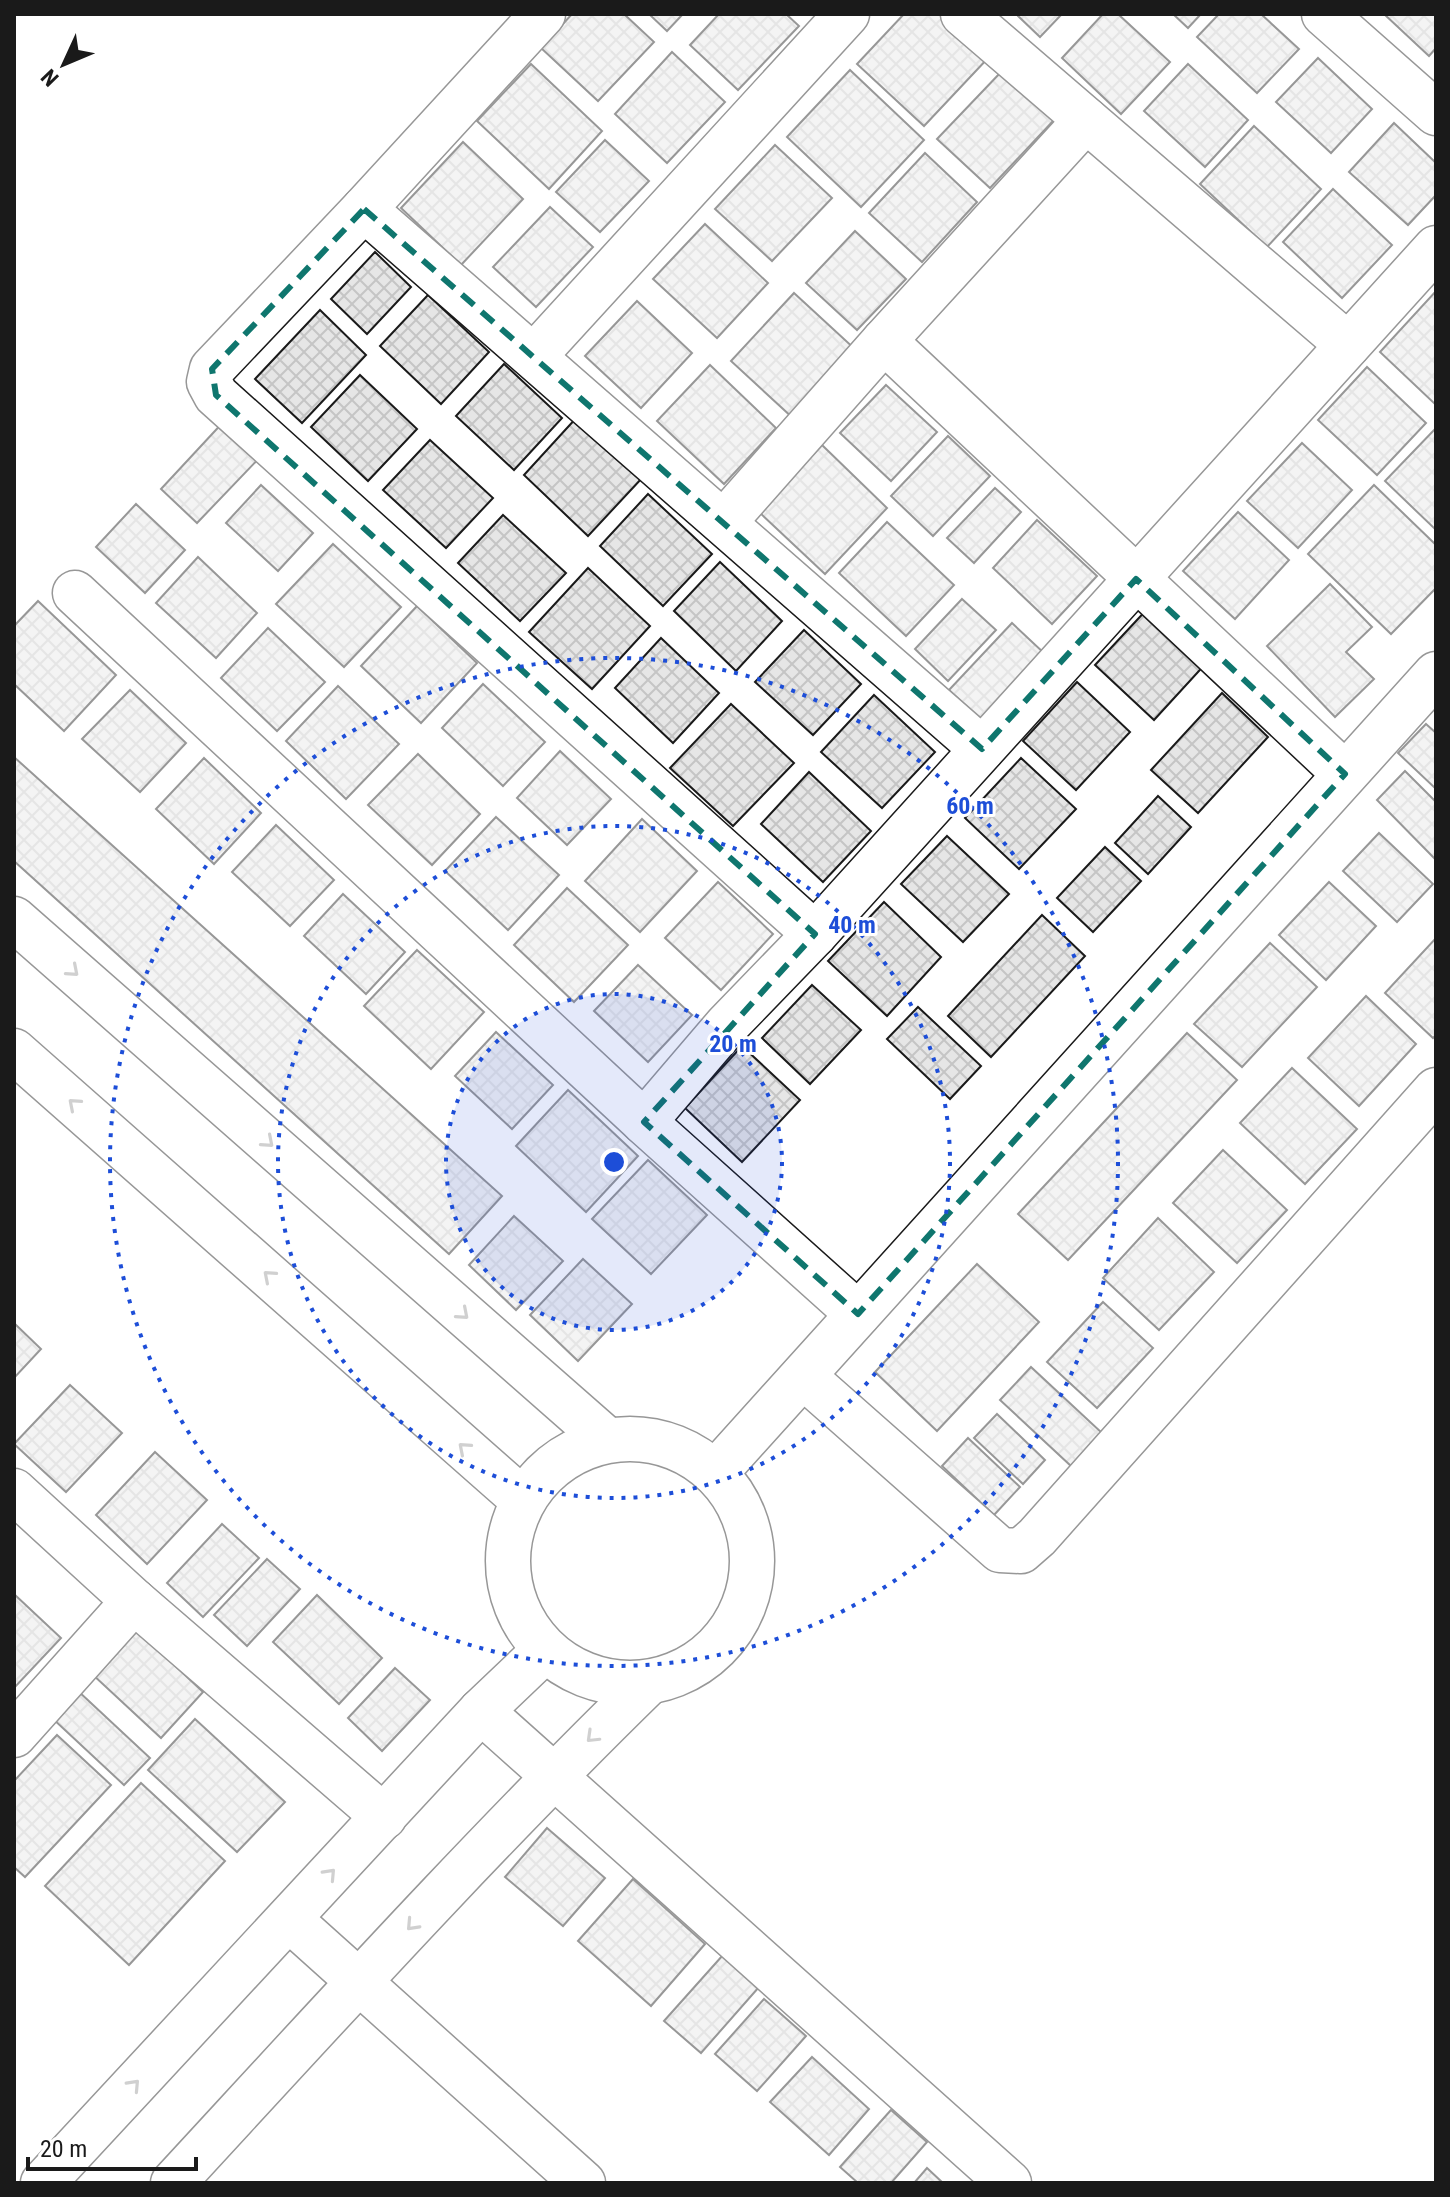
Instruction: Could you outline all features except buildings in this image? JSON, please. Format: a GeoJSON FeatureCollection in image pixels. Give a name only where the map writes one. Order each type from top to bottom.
{"type":"FeatureCollection","features":[{"type":"Feature","properties":{"kind":"street"},"geometry":{"type":"LineString","coordinates":[[543,14],[212,369],[209,382],[216,395],[815,934]]}},
{"type":"Feature","properties":{"kind":"street"},"geometry":{"type":"LineString","coordinates":[[534,356],[847,14]]}},
{"type":"Feature","properties":{"kind":"street"},"geometry":{"type":"LineString","coordinates":[[963,14],[1348,345]]}},
{"type":"Feature","properties":{"kind":"street"},"geometry":{"type":"LineString","coordinates":[[1324,14],[1436,113]]}},
{"type":"Feature","properties":{"kind":"street"},"geometry":{"type":"LineString","coordinates":[[724,522],[1086,120]]}},
{"type":"Feature","properties":{"kind":"street"},"geometry":{"type":"LineString","coordinates":[[364,209],[982,749]]}},
{"type":"Feature","properties":{"kind":"street"},"geometry":{"type":"LineString","coordinates":[[644,1122],[727,1025],[815,934],[1436,248]]}},
{"type":"Feature","properties":{"kind":"street"},"geometry":{"type":"LineString","coordinates":[[884,341],[1345,774]]}},
{"type":"Feature","properties":{"kind":"street"},"geometry":{"type":"LineString","coordinates":[[75,593],[644,1122],[858,1314]]}},
{"type":"Feature","properties":{"kind":"street"},"geometry":{"type":"LineString","coordinates":[[715,1473],[1436,674]]}},
{"type":"Feature","properties":{"kind":"street"},"geometry":{"type":"LineString","coordinates":[[14,919],[607,1440]]}},
{"type":"Feature","properties":{"kind":"street"},"geometry":{"type":"LineString","coordinates":[[14,1051],[523,1500]]}},
{"type":"Feature","properties":{"kind":"street"},"geometry":{"type":"LineString","coordinates":[[803,1376],[1000,1550],[1021,1551],[1048,1525],[1436,1090]]}},
{"type":"Feature","properties":{"kind":"street"},"geometry":{"type":"LineString","coordinates":[[646,1439],[683,1450],[715,1473],[738,1504],[751,1541],[751,1580],[740,1617],[716,1649],[685,1671],[648,1683],[611,1682],[575,1671],[545,1650],[521,1617],[508,1579],[509,1538],[523,1500],[545,1472],[573,1452],[607,1440],[646,1439]]}},
{"type":"Feature","properties":{"kind":"street"},"geometry":{"type":"LineString","coordinates":[[14,1491],[134,1601],[384,1817]]}},
{"type":"Feature","properties":{"kind":"street"},"geometry":{"type":"LineString","coordinates":[[14,1735],[134,1601]]}},
{"type":"Feature","properties":{"kind":"street"},"geometry":{"type":"LineString","coordinates":[[43,2183],[481,1711],[545,1650]]}},
{"type":"Feature","properties":{"kind":"street"},"geometry":{"type":"LineString","coordinates":[[173,2183],[463,1869],[553,1775],[648,1683]]}},
{"type":"Feature","properties":{"kind":"street"},"geometry":{"type":"LineString","coordinates":[[481,1711],[1009,2183]]}},
{"type":"Feature","properties":{"kind":"street"},"geometry":{"type":"LineString","coordinates":[[289,1919],[583,2183]]}},
{"type":"Feature","properties":{"kind":"highlighted area"},"geometry":{"type":"Polygon","coordinates":[[[364,209],[982,749],[1136,579],[1345,774],[858,1314],[644,1122],[815,934],[216,395],[212,369],[364,209]]]}}]}
